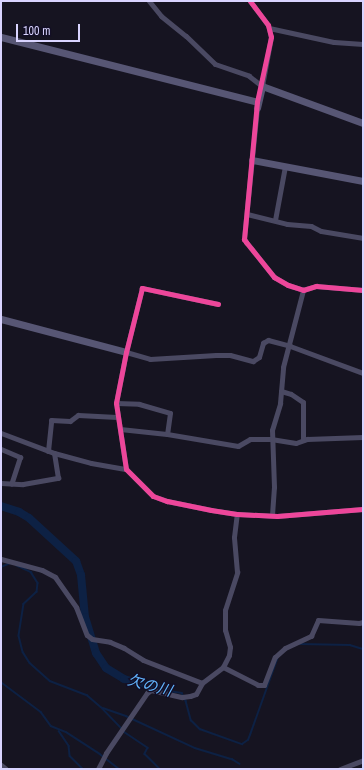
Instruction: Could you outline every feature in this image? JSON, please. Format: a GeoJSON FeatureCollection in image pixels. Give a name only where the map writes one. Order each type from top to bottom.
{"type":"FeatureCollection","features":[{"type":"Feature","properties":{"kind":"street"},"geometry":{"type":"LineString","coordinates":[[149,1],[161,16],[186,36],[215,64],[249,76],[262,86],[363,123]]}},
{"type":"Feature","properties":{"kind":"street"},"geometry":{"type":"LineString","coordinates":[[250,1],[269,28],[271,37],[257,105],[244,239],[248,246],[280,282],[303,290],[316,286],[363,290]]}},
{"type":"Feature","properties":{"kind":"street"},"geometry":{"type":"LineString","coordinates":[[269,28],[334,42],[363,44]]}},
{"type":"Feature","properties":{"kind":"street"},"geometry":{"type":"LineString","coordinates":[[1,37],[257,105]]}},
{"type":"Feature","properties":{"kind":"street"},"geometry":{"type":"LineString","coordinates":[[252,160],[363,181]]}},
{"type":"Feature","properties":{"kind":"street"},"geometry":{"type":"LineString","coordinates":[[275,220],[285,166]]}},
{"type":"Feature","properties":{"kind":"street"},"geometry":{"type":"LineString","coordinates":[[247,214],[311,226],[321,231],[363,238]]}},
{"type":"Feature","properties":{"kind":"street"},"geometry":{"type":"LineString","coordinates":[[126,470],[116,403],[126,352],[142,288],[218,304]]}},
{"type":"Feature","properties":{"kind":"street"},"geometry":{"type":"LineString","coordinates":[[272,515],[274,487],[271,439],[272,430],[281,392],[283,367],[290,346],[303,290]]}},
{"type":"Feature","properties":{"kind":"street"},"geometry":{"type":"LineString","coordinates":[[1,319],[150,359],[230,355],[253,360],[259,357],[265,341],[290,346],[363,373]]}},
{"type":"Feature","properties":{"kind":"street"},"geometry":{"type":"LineString","coordinates":[[281,392],[291,394],[303,402],[303,440]]}},
{"type":"Feature","properties":{"kind":"street"},"geometry":{"type":"LineString","coordinates":[[116,403],[139,404],[170,413],[167,434]]}},
{"type":"Feature","properties":{"kind":"street"},"geometry":{"type":"LineString","coordinates":[[48,451],[51,420],[70,421],[78,415],[117,416]]}},
{"type":"Feature","properties":{"kind":"street"},"geometry":{"type":"LineString","coordinates":[[120,429],[167,434],[238,446],[250,439],[271,439],[296,443],[303,440],[363,437]]}},
{"type":"Feature","properties":{"kind":"street"},"geometry":{"type":"LineString","coordinates":[[1,433],[54,453],[91,463],[126,470],[153,496],[167,501],[237,514],[290,516],[363,509]]}},
{"type":"Feature","properties":{"kind":"street"},"geometry":{"type":"LineString","coordinates":[[1,449],[20,457],[11,484]]}},
{"type":"Feature","properties":{"kind":"street"},"geometry":{"type":"LineString","coordinates":[[1,483],[11,484],[58,478],[54,453]]}},
{"type":"Feature","properties":{"kind":"street"},"geometry":{"type":"LineString","coordinates":[[98,769],[129,718],[147,693],[151,690],[184,697],[196,694],[202,683],[223,667],[229,655],[230,647],[225,630],[225,610],[236,572],[234,537],[237,514]]}},
{"type":"Feature","properties":{"kind":"street"},"geometry":{"type":"LineString","coordinates":[[1,559],[42,570],[55,577],[76,607],[87,635],[95,639],[110,642],[124,648],[143,660],[202,683]]}},
{"type":"Feature","properties":{"kind":"street"},"geometry":{"type":"LineString","coordinates":[[223,667],[258,685],[264,685],[275,657],[285,648],[311,636],[318,620],[363,622]]}},
{"type":"Feature","properties":{"kind":"street"},"geometry":{"type":"LineString","coordinates":[[340,769],[363,760]]}},
{"type":"Feature","properties":{"kind":"street"},"geometry":{"type":"LineString","coordinates":[[1,765],[6,769]]}},
{"type":"Feature","properties":{"kind":"waterway","name":"欠の川"},"geometry":{"type":"LineString","coordinates":[[1,506],[19,512],[29,518],[76,561],[81,575],[85,617],[96,653],[106,668],[124,679],[169,691]]}},
{"type":"Feature","properties":{"kind":"waterway"},"geometry":{"type":"LineString","coordinates":[[1,567],[11,563]]}},
{"type":"Feature","properties":{"kind":"waterway"},"geometry":{"type":"LineString","coordinates":[[16,565],[31,572],[38,583],[37,592],[24,604],[19,636],[23,652],[30,663],[50,681],[87,695],[121,728]]}},
{"type":"Feature","properties":{"kind":"waterway","name":"欠の川"},"geometry":{"type":"LineString","coordinates":[[300,644],[350,645],[363,649]]}},
{"type":"Feature","properties":{"kind":"waterway","name":"欠の川"},"geometry":{"type":"LineString","coordinates":[[169,691],[182,693],[186,701],[191,720],[200,729],[242,744],[248,740],[278,657]]}},
{"type":"Feature","properties":{"kind":"waterway"},"geometry":{"type":"LineString","coordinates":[[1,682],[41,712],[51,726],[66,732],[100,754],[119,769]]}},
{"type":"Feature","properties":{"kind":"waterway"},"geometry":{"type":"LineString","coordinates":[[103,708],[126,716],[195,748],[232,759],[240,764]]}},
{"type":"Feature","properties":{"kind":"waterway"},"geometry":{"type":"LineString","coordinates":[[59,731],[69,746],[70,756],[83,769]]}},
{"type":"Feature","properties":{"kind":"waterway"},"geometry":{"type":"LineString","coordinates":[[123,731],[148,748],[145,754],[160,769]]}},
{"type":"Feature","properties":{"kind":"cycle path"},"geometry":{"type":"LineString","coordinates":[[250,1],[268,25],[271,37],[257,102],[244,239],[274,277],[288,285],[303,290],[316,286],[363,290]]}},
{"type":"Feature","properties":{"kind":"cycle path"},"geometry":{"type":"LineString","coordinates":[[218,304],[142,288],[126,352],[116,403],[126,469],[153,496],[167,501],[211,510],[237,514],[277,516],[363,509]]}}]}
